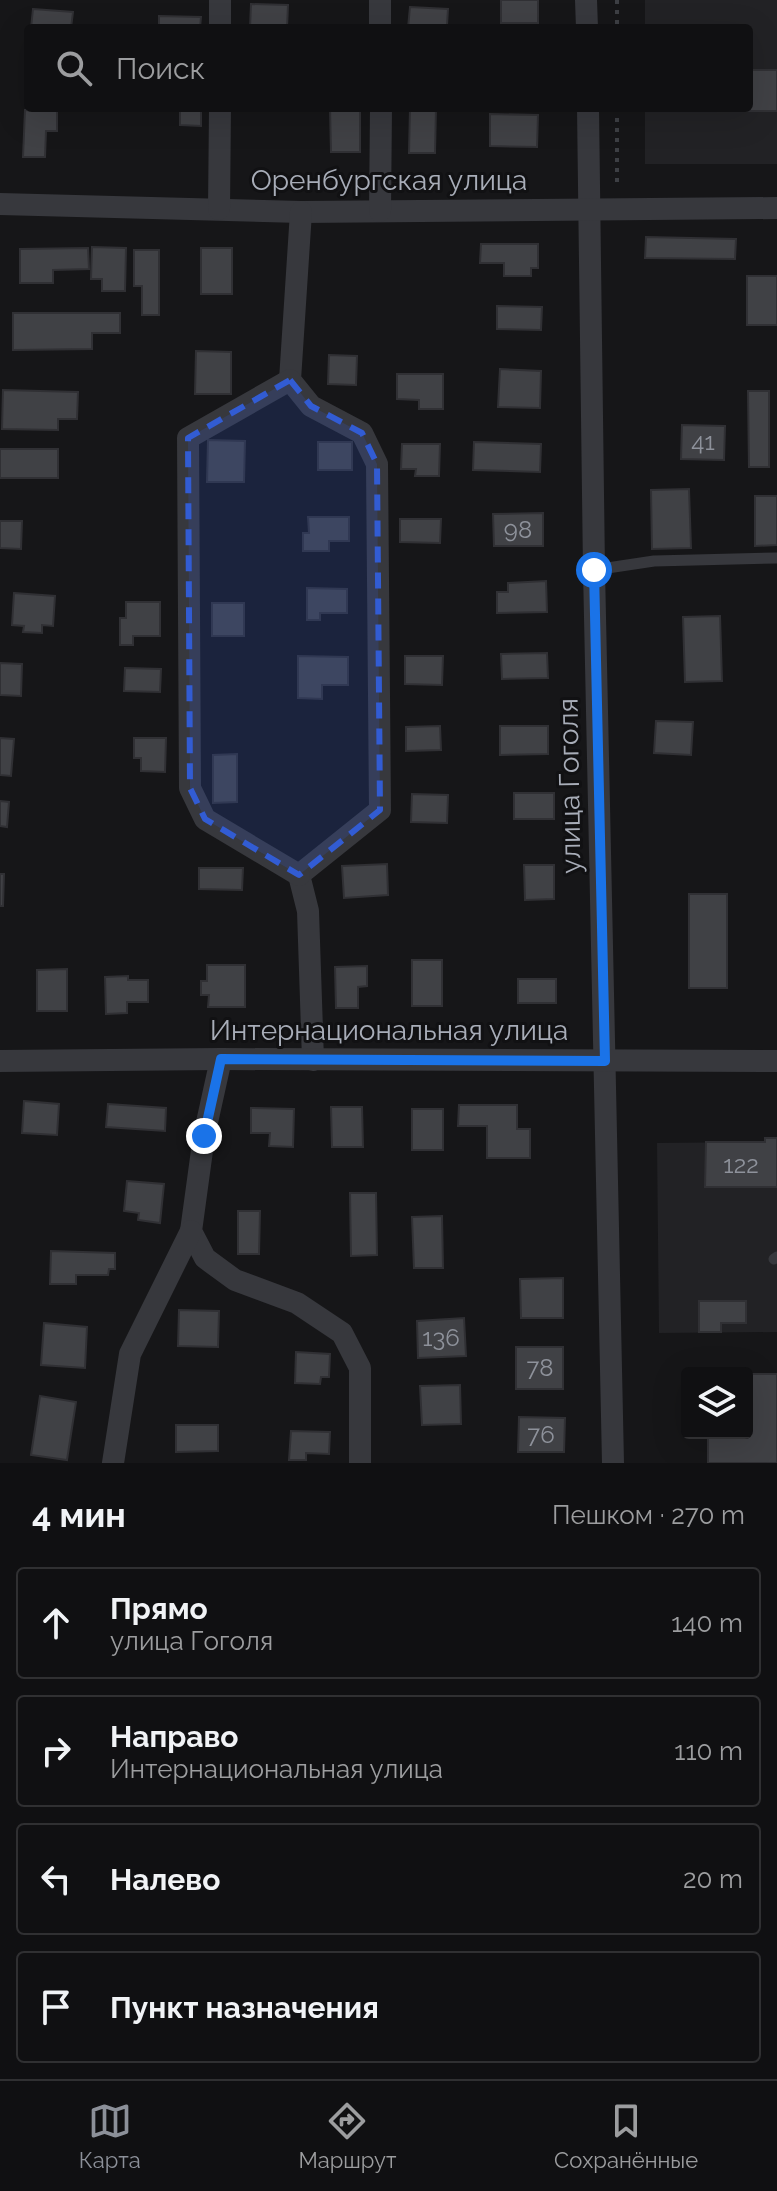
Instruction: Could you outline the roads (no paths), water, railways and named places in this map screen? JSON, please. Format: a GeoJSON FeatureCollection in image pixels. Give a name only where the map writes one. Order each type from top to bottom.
{"type":"FeatureCollection","features":[{"type":"Feature","properties":{"kind":"street"},"geometry":{"type":"LineString","coordinates":[[220,0],[220,24]]}},
{"type":"Feature","properties":{"kind":"street"},"geometry":{"type":"LineString","coordinates":[[380,0],[380,24]]}},
{"type":"Feature","properties":{"kind":"street"},"geometry":{"type":"LineString","coordinates":[[586,0],[587,24]]}},
{"type":"Feature","properties":{"kind":"street"},"geometry":{"type":"LineString","coordinates":[[219,209],[220,112]]}},
{"type":"Feature","properties":{"kind":"street"},"geometry":{"type":"LineString","coordinates":[[380,211],[381,112]]}},
{"type":"Feature","properties":{"kind":"street","name":"улица Гоголя"},"geometry":{"type":"LineString","coordinates":[[588,112],[594,570],[613,1463]]}},
{"type":"Feature","properties":{"kind":"street","name":"Оренбургская улица"},"geometry":{"type":"LineString","coordinates":[[0,204],[301,212],[777,208]]}},
{"type":"Feature","properties":{"kind":"street"},"geometry":{"type":"LineString","coordinates":[[299,875],[380,810],[377,464],[362,433],[311,406],[290,380],[301,212]]}},
{"type":"Feature","properties":{"kind":"street"},"geometry":{"type":"LineString","coordinates":[[290,380],[188,438],[190,788],[205,819],[299,875],[308,911],[313,1060]]}},
{"type":"Feature","properties":{"kind":"street"},"geometry":{"type":"LineString","coordinates":[[113,1463],[130,1354],[191,1231],[204,1136],[221,1059]]}},
{"type":"Feature","properties":{"kind":"street","name":"Интернациональная улица"},"geometry":{"type":"LineString","coordinates":[[0,1061],[777,1061]]}},
{"type":"Feature","properties":{"kind":"street"},"geometry":{"type":"LineString","coordinates":[[191,1231],[205,1258],[235,1280],[297,1303],[342,1333],[360,1368],[360,1463]]}},
{"type":"Feature","properties":{"kind":"lane"},"geometry":{"type":"LineString","coordinates":[[594,570],[654,561],[777,558]]}}]}
